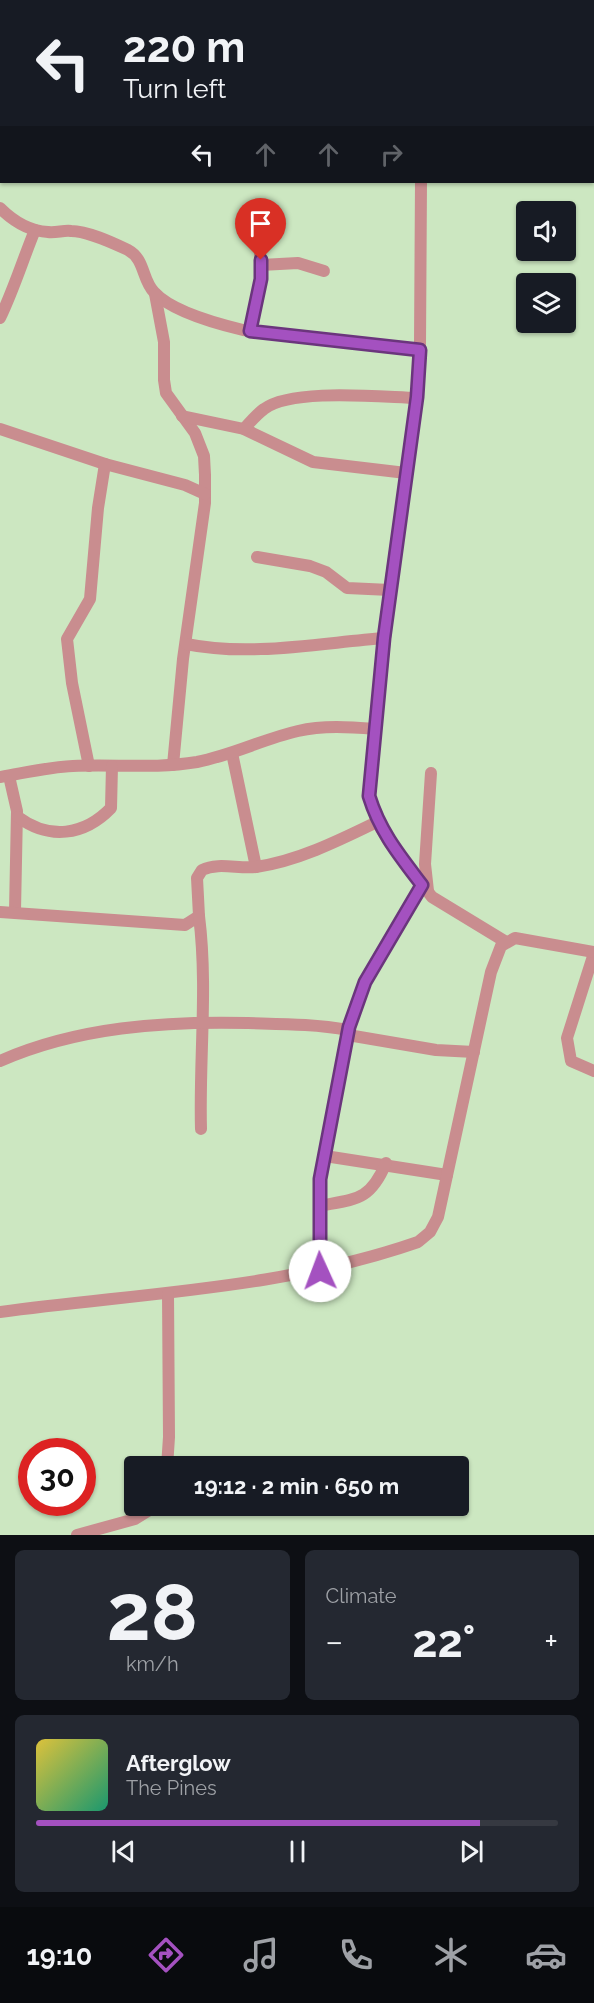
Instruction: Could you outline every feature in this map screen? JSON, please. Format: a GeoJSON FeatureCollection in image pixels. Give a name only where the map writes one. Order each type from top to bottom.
{"type":"FeatureCollection","features":[{"type":"Feature","properties":{"kind":"street"},"geometry":{"type":"LineString","coordinates":[[421,183],[420,350],[417,398],[384,638],[369,796],[377,822],[389,842],[432,897],[506,942]]}},
{"type":"Feature","properties":{"kind":"street"},"geometry":{"type":"LineString","coordinates":[[0,208],[10,219],[35,230],[48,232],[73,230],[131,252],[142,265],[148,284],[155,294],[164,342],[166,393],[195,433],[204,456],[205,494],[173,765]]}},
{"type":"Feature","properties":{"kind":"street"},"geometry":{"type":"LineString","coordinates":[[0,318],[16,285],[22,260],[35,230]]}},
{"type":"Feature","properties":{"kind":"street"},"geometry":{"type":"LineString","coordinates":[[250,331],[261,265],[260,230]]}},
{"type":"Feature","properties":{"kind":"street"},"geometry":{"type":"LineString","coordinates":[[261,265],[298,263],[324,271]]}},
{"type":"Feature","properties":{"kind":"street"},"geometry":{"type":"LineString","coordinates":[[155,294],[193,315],[250,331],[420,350]]}},
{"type":"Feature","properties":{"kind":"street"},"geometry":{"type":"LineString","coordinates":[[244,429],[264,408],[290,398],[334,396],[417,398]]}},
{"type":"Feature","properties":{"kind":"street"},"geometry":{"type":"LineString","coordinates":[[182,416],[244,429],[313,462],[406,473]]}},
{"type":"Feature","properties":{"kind":"street"},"geometry":{"type":"LineString","coordinates":[[0,429],[105,464],[185,485],[205,494]]}},
{"type":"Feature","properties":{"kind":"street"},"geometry":{"type":"LineString","coordinates":[[89,766],[74,696],[67,639],[90,599],[98,508],[105,464]]}},
{"type":"Feature","properties":{"kind":"street"},"geometry":{"type":"LineString","coordinates":[[257,557],[310,566],[326,572],[347,588],[390,590]]}},
{"type":"Feature","properties":{"kind":"street"},"geometry":{"type":"LineString","coordinates":[[186,644],[202,648],[246,648],[384,638]]}},
{"type":"Feature","properties":{"kind":"street"},"geometry":{"type":"LineString","coordinates":[[15,911],[18,817],[5,776],[89,766],[173,765],[232,753],[308,729],[350,726],[376,729]]}},
{"type":"Feature","properties":{"kind":"street"},"geometry":{"type":"LineString","coordinates":[[232,753],[256,867]]}},
{"type":"Feature","properties":{"kind":"street"},"geometry":{"type":"LineString","coordinates":[[18,817],[43,832],[60,832],[99,820],[111,808],[112,766]]}},
{"type":"Feature","properties":{"kind":"street"},"geometry":{"type":"LineString","coordinates":[[320,1271],[319,1206],[325,1156],[348,1032],[365,982],[425,888],[431,772]]}},
{"type":"Feature","properties":{"kind":"street"},"geometry":{"type":"LineString","coordinates":[[201,1129],[203,952],[197,878],[202,870],[216,866],[256,867],[341,840],[377,822]]}},
{"type":"Feature","properties":{"kind":"street"},"geometry":{"type":"LineString","coordinates":[[0,912],[15,911],[185,925],[199,916]]}},
{"type":"Feature","properties":{"kind":"street"},"geometry":{"type":"LineString","coordinates":[[0,1312],[93,1299],[168,1294],[320,1271],[418,1242],[430,1232],[438,1217],[495,957],[506,942],[515,939],[594,953],[567,1038],[571,1061],[594,1071]]}},
{"type":"Feature","properties":{"kind":"street"},"geometry":{"type":"LineString","coordinates":[[0,1061],[27,1049],[64,1039],[155,1024],[202,1022],[317,1024],[436,1050],[474,1052]]}},
{"type":"Feature","properties":{"kind":"street"},"geometry":{"type":"LineString","coordinates":[[325,1156],[386,1163],[447,1175]]}},
{"type":"Feature","properties":{"kind":"street"},"geometry":{"type":"LineString","coordinates":[[319,1206],[360,1198],[379,1179],[386,1163]]}},
{"type":"Feature","properties":{"kind":"street"},"geometry":{"type":"LineString","coordinates":[[168,1294],[168,1456]]}},
{"type":"Feature","properties":{"kind":"street"},"geometry":{"type":"LineString","coordinates":[[77,1535],[140,1516]]}},
{"type":"Feature","properties":{"kind":"route"},"geometry":{"type":"LineString","coordinates":[[261,260],[261,279],[250,331],[420,350],[417,397],[412,420],[399,539],[391,579],[384,638],[382,687],[376,720],[369,796],[377,822],[401,859],[422,885],[398,922],[365,982],[349,1027],[320,1179],[320,1271]]}}]}
